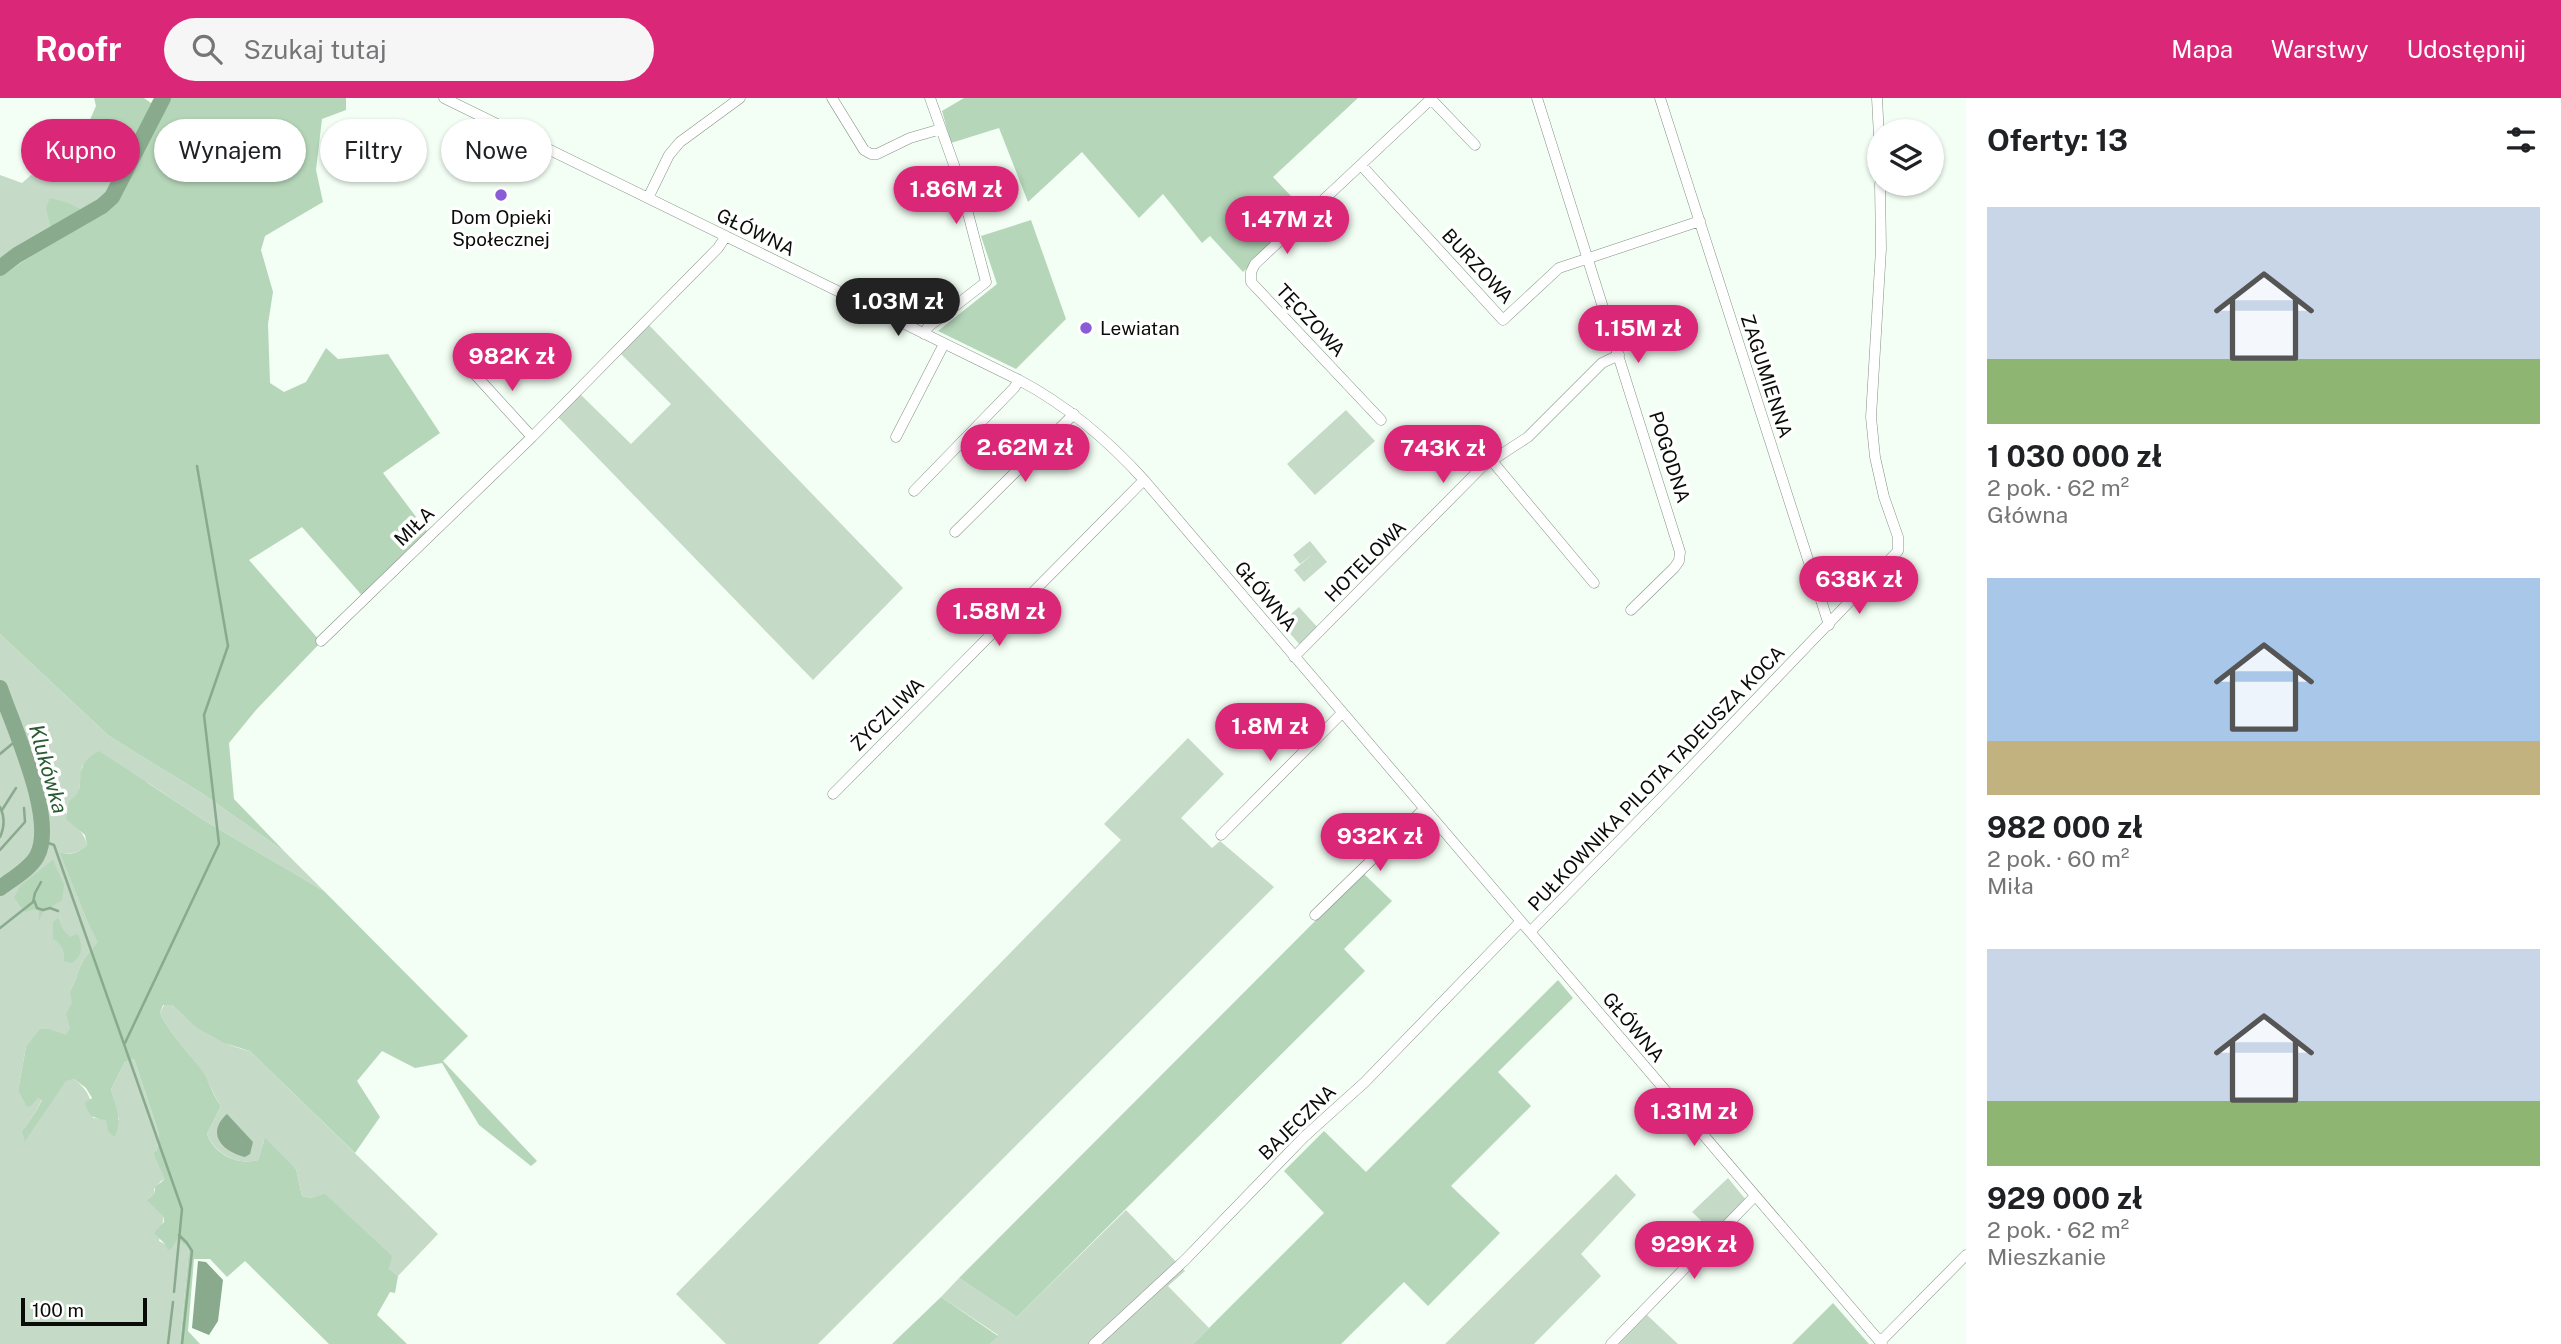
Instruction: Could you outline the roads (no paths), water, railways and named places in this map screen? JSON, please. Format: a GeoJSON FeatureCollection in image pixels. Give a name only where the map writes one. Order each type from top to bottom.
{"type":"FeatureCollection","features":[{"type":"Feature","properties":{"kind":"street","name":"GŁÓWNA"},"geometry":{"type":"LineString","coordinates":[[444,98],[1019,380],[1074,414],[1114,448],[1881,1343]]}},
{"type":"Feature","properties":{"kind":"street"},"geometry":{"type":"LineString","coordinates":[[648,198],[669,155],[680,142],[740,98]]}},
{"type":"Feature","properties":{"kind":"street"},"geometry":{"type":"LineString","coordinates":[[832,98],[864,150],[871,154],[941,129]]}},
{"type":"Feature","properties":{"kind":"street"},"geometry":{"type":"LineString","coordinates":[[924,334],[928,327],[986,282],[959,179],[930,98]]}},
{"type":"Feature","properties":{"kind":"street"},"geometry":{"type":"LineString","coordinates":[[1431,98],[1475,145]]}},
{"type":"Feature","properties":{"kind":"street","name":"TĘCZOWA"},"geometry":{"type":"LineString","coordinates":[[1381,420],[1251,282],[1251,272],[1255,264],[1431,98]]}},
{"type":"Feature","properties":{"kind":"street","name":"POGODNA"},"geometry":{"type":"LineString","coordinates":[[1537,98],[1680,552],[1679,561],[1674,568],[1631,610]]}},
{"type":"Feature","properties":{"kind":"street","name":"ZAGUMIENNA"},"geometry":{"type":"LineString","coordinates":[[1660,98],[1829,625]]}},
{"type":"Feature","properties":{"kind":"street"},"geometry":{"type":"LineString","coordinates":[[1877,98],[1878,119]]}},
{"type":"Feature","properties":{"kind":"street","name":"BURZOWA"},"geometry":{"type":"LineString","coordinates":[[1361,165],[1503,320],[1559,268],[1700,221]]}},
{"type":"Feature","properties":{"kind":"street","name":"PUŁKOWNIKA PILOTA TADEUSZA KOCA"},"geometry":{"type":"LineString","coordinates":[[1530,932],[1829,625],[1894,556],[1900,544],[1884,497],[1875,457],[1871,418],[1881,249],[1880,196]]}},
{"type":"Feature","properties":{"kind":"street","name":"MIŁA"},"geometry":{"type":"LineString","coordinates":[[321,641],[532,437],[718,248],[726,236]]}},
{"type":"Feature","properties":{"kind":"street"},"geometry":{"type":"LineString","coordinates":[[896,437],[944,344]]}},
{"type":"Feature","properties":{"kind":"street","name":"HOTELOWA"},"geometry":{"type":"LineString","coordinates":[[1294,657],[1482,467],[1528,437],[1602,363],[1619,355]]}},
{"type":"Feature","properties":{"kind":"street"},"geometry":{"type":"LineString","coordinates":[[471,370],[532,437]]}},
{"type":"Feature","properties":{"kind":"street"},"geometry":{"type":"LineString","coordinates":[[914,491],[1019,380]]}},
{"type":"Feature","properties":{"kind":"street"},"geometry":{"type":"LineString","coordinates":[[955,532],[1074,414]]}},
{"type":"Feature","properties":{"kind":"street"},"geometry":{"type":"LineString","coordinates":[[1492,461],[1594,583]]}},
{"type":"Feature","properties":{"kind":"street","name":"ŻYCZLIWA"},"geometry":{"type":"LineString","coordinates":[[832,794],[1144,480]]}},
{"type":"Feature","properties":{"kind":"street"},"geometry":{"type":"LineString","coordinates":[[1221,835],[1342,713]]}},
{"type":"Feature","properties":{"kind":"street"},"geometry":{"type":"LineString","coordinates":[[1315,915],[1424,809]]}},
{"type":"Feature","properties":{"kind":"street","name":"BAJECZNA"},"geometry":{"type":"LineString","coordinates":[[1094,1344],[1185,1260],[1304,1138],[1365,1082],[1520,922]]}},
{"type":"Feature","properties":{"kind":"street"},"geometry":{"type":"LineString","coordinates":[[1611,1344],[1755,1196]]}},
{"type":"Feature","properties":{"kind":"street"},"geometry":{"type":"LineString","coordinates":[[1881,1343],[1966,1255]]}},
{"type":"Feature","properties":{"kind":"waterway","name":"Klukówka"},"geometry":{"type":"LineString","coordinates":[[0,268],[17,255],[102,206],[112,197],[163,98]]}},
{"type":"Feature","properties":{"kind":"waterway"},"geometry":{"type":"LineString","coordinates":[[125,1043],[219,844],[204,715],[228,646],[197,466]]}},
{"type":"Feature","properties":{"kind":"waterway","name":"Klukówka"},"geometry":{"type":"LineString","coordinates":[[0,688],[38,797],[42,840],[34,861],[0,888]]}},
{"type":"Feature","properties":{"kind":"waterway"},"geometry":{"type":"LineString","coordinates":[[0,754],[18,739]]}},
{"type":"Feature","properties":{"kind":"waterway"},"geometry":{"type":"LineString","coordinates":[[2,810],[16,788]]}},
{"type":"Feature","properties":{"kind":"waterway"},"geometry":{"type":"LineString","coordinates":[[0,807],[4,822],[0,837]]}},
{"type":"Feature","properties":{"kind":"waterway"},"geometry":{"type":"LineString","coordinates":[[0,850],[25,822],[24,808]]}},
{"type":"Feature","properties":{"kind":"waterway"},"geometry":{"type":"LineString","coordinates":[[43,841],[54,845],[182,1209],[174,1292]]}},
{"type":"Feature","properties":{"kind":"waterway"},"geometry":{"type":"LineString","coordinates":[[0,928],[33,902],[41,882]]}},
{"type":"Feature","properties":{"kind":"waterway"},"geometry":{"type":"LineString","coordinates":[[34,900],[37,908],[58,911]]}},
{"type":"Feature","properties":{"kind":"waterway"},"geometry":{"type":"LineString","coordinates":[[179,1235],[192,1251],[182,1344]]}},
{"type":"Feature","properties":{"kind":"waterway"},"geometry":{"type":"LineString","coordinates":[[168,1344],[173,1302]]}},
{"type":"Feature","properties":{"kind":"place","name":"Dom Opieki Społecznej"},"geometry":{"type":"Point","coordinates":[501,195]}},
{"type":"Feature","properties":{"kind":"place","name":"Lewiatan"},"geometry":{"type":"Point","coordinates":[1086,328]}}]}
